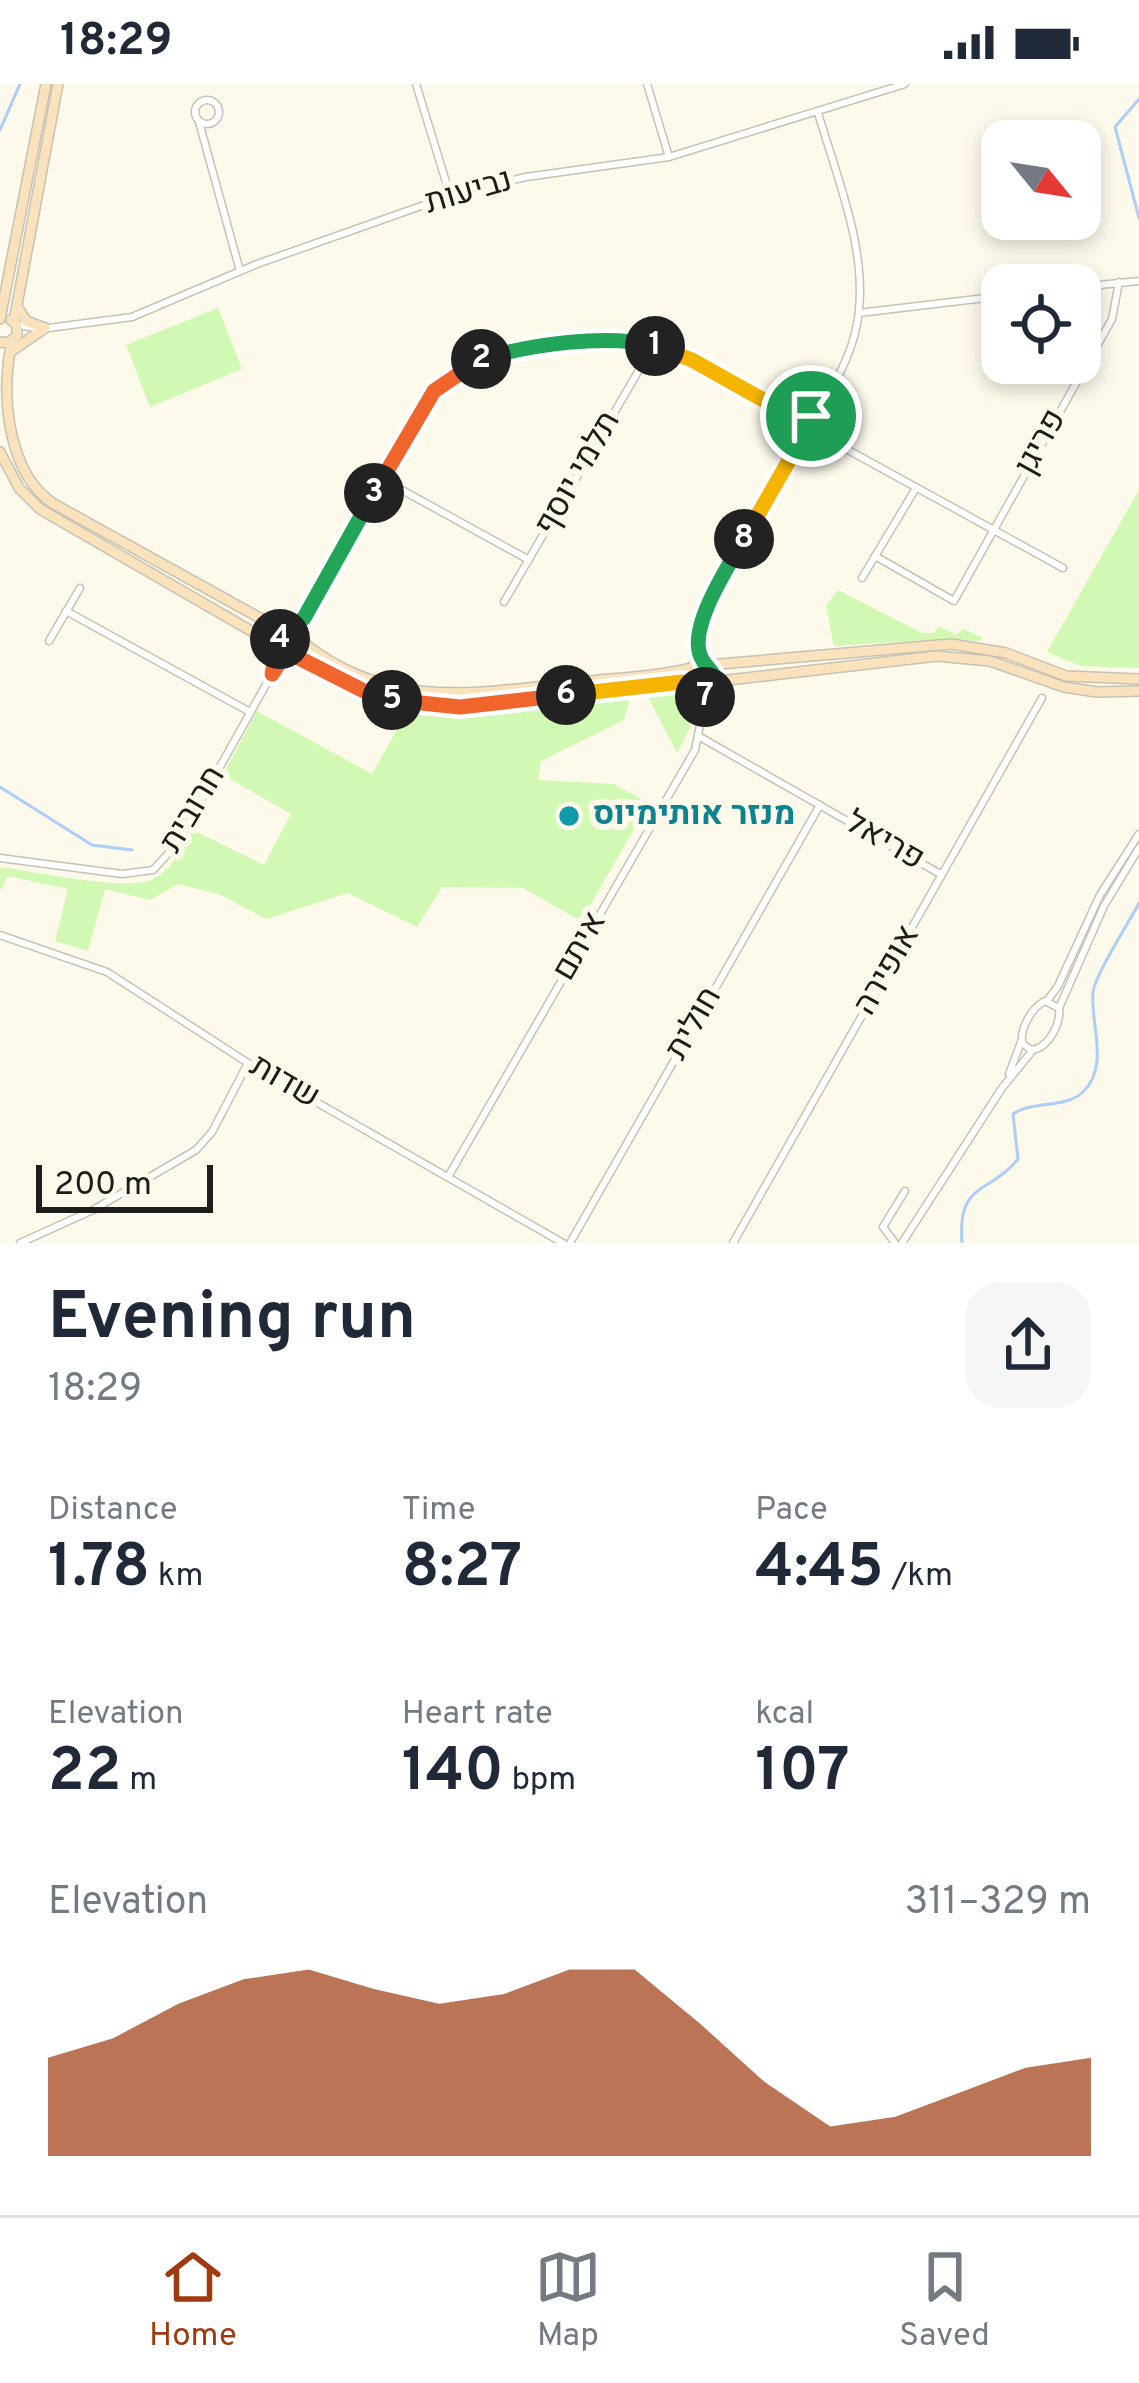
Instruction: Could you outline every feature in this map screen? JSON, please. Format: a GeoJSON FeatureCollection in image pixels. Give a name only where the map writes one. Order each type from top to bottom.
{"type":"FeatureCollection","features":[{"type":"Feature","properties":{"kind":"main road"},"geometry":{"type":"LineString","coordinates":[[15,323],[0,320],[46,84]]}},
{"type":"Feature","properties":{"kind":"main road"},"geometry":{"type":"LineString","coordinates":[[58,84],[1,403],[5,430],[23,472],[40,494],[369,680],[428,695],[470,694],[699,665],[951,644],[992,649],[1066,676],[1139,679]]}},
{"type":"Feature","properties":{"kind":"main road"},"geometry":{"type":"LineString","coordinates":[[17,299],[22,318],[43,328]]}},
{"type":"Feature","properties":{"kind":"main road"},"geometry":{"type":"LineString","coordinates":[[5,362],[16,346],[43,328]]}},
{"type":"Feature","properties":{"kind":"main road"},"geometry":{"type":"LineString","coordinates":[[0,452],[19,488],[40,509],[286,652],[364,691],[427,706],[702,684],[951,656],[990,661],[1064,688],[1139,691]]}},
{"type":"Feature","properties":{"kind":"main road"},"geometry":{"type":"LineString","coordinates":[[286,652],[281,637],[288,633]]}},
{"type":"Feature","properties":{"kind":"main road"},"geometry":{"type":"LineString","coordinates":[[262,635],[274,649],[273,671]]}},
{"type":"Feature","properties":{"kind":"main road"},"geometry":{"type":"LineString","coordinates":[[286,652],[301,648],[301,640]]}},
{"type":"Feature","properties":{"kind":"main road"},"geometry":{"type":"LineString","coordinates":[[699,665],[712,670],[702,684]]}},
{"type":"Feature","properties":{"kind":"main road"},"geometry":{"type":"LineString","coordinates":[[699,665],[702,684]]}},
{"type":"Feature","properties":{"kind":"street"},"geometry":{"type":"LineString","coordinates":[[416,84],[450,196]]}},
{"type":"Feature","properties":{"kind":"street"},"geometry":{"type":"LineString","coordinates":[[647,84],[669,157]]}},
{"type":"Feature","properties":{"kind":"street","name":"נביעות"},"geometry":{"type":"LineString","coordinates":[[9,341],[43,328],[132,317],[240,271],[450,196],[526,177],[669,157],[905,84]]}},
{"type":"Feature","properties":{"kind":"street"},"geometry":{"type":"LineString","coordinates":[[206,147],[218,108],[209,100],[196,107],[199,122],[240,271]]}},
{"type":"Feature","properties":{"kind":"street"},"geometry":{"type":"LineString","coordinates":[[288,633],[304,618],[426,402],[467,365],[511,351],[605,340],[653,346],[692,360],[801,421],[815,417],[852,346],[859,313],[856,255],[818,112]]}},
{"type":"Feature","properties":{"kind":"street"},"geometry":{"type":"LineString","coordinates":[[199,122],[214,122]]}},
{"type":"Feature","properties":{"kind":"street"},"geometry":{"type":"LineString","coordinates":[[1101,284],[1139,280]]}},
{"type":"Feature","properties":{"kind":"street","name":"פריגן"},"geometry":{"type":"LineString","coordinates":[[875,556],[954,601],[1112,319],[1119,282]]}},
{"type":"Feature","properties":{"kind":"street"},"geometry":{"type":"LineString","coordinates":[[859,313],[981,298]]}},
{"type":"Feature","properties":{"kind":"street","name":"נביעות"},"geometry":{"type":"LineString","coordinates":[[15,323],[43,328]]}},
{"type":"Feature","properties":{"kind":"street","name":"תלמי יוסף"},"geometry":{"type":"LineString","coordinates":[[504,602],[653,346]]}},
{"type":"Feature","properties":{"kind":"street"},"geometry":{"type":"LineString","coordinates":[[815,417],[820,424],[818,434]]}},
{"type":"Feature","properties":{"kind":"street"},"geometry":{"type":"LineString","coordinates":[[801,421],[803,436],[818,434]]}},
{"type":"Feature","properties":{"kind":"street"},"geometry":{"type":"LineString","coordinates":[[818,434],[1063,568]]}},
{"type":"Feature","properties":{"kind":"street"},"geometry":{"type":"LineString","coordinates":[[699,665],[710,601],[803,436]]}},
{"type":"Feature","properties":{"kind":"street"},"geometry":{"type":"LineString","coordinates":[[382,478],[529,560]]}},
{"type":"Feature","properties":{"kind":"street"},"geometry":{"type":"LineString","coordinates":[[862,578],[916,488]]}},
{"type":"Feature","properties":{"kind":"street"},"geometry":{"type":"LineString","coordinates":[[50,641],[80,588]]}},
{"type":"Feature","properties":{"kind":"street"},"geometry":{"type":"LineString","coordinates":[[66,611],[250,712]]}},
{"type":"Feature","properties":{"kind":"street"},"geometry":{"type":"LineString","coordinates":[[301,640],[304,618]]}},
{"type":"Feature","properties":{"kind":"street","name":"חרובית"},"geometry":{"type":"LineString","coordinates":[[0,858],[122,874],[153,870],[176,845],[286,652]]}},
{"type":"Feature","properties":{"kind":"street","name":"איתם"},"geometry":{"type":"LineString","coordinates":[[448,1177],[700,737],[702,684]]}},
{"type":"Feature","properties":{"kind":"street","name":"אופירה"},"geometry":{"type":"LineString","coordinates":[[734,1243],[1042,698]]}},
{"type":"Feature","properties":{"kind":"street","name":"פריאל"},"geometry":{"type":"LineString","coordinates":[[700,737],[943,875]]}},
{"type":"Feature","properties":{"kind":"street","name":"חולית"},"geometry":{"type":"LineString","coordinates":[[567,1243],[820,805]]}},
{"type":"Feature","properties":{"kind":"street"},"geometry":{"type":"LineString","coordinates":[[1002,1088],[1033,1011],[1055,992],[1108,880],[1139,834]]}},
{"type":"Feature","properties":{"kind":"street"},"geometry":{"type":"LineString","coordinates":[[904,1191],[883,1227],[898,1243],[1002,1088],[1047,1040],[1104,906],[1139,848]]}},
{"type":"Feature","properties":{"kind":"street","name":"שדות"},"geometry":{"type":"LineString","coordinates":[[0,935],[107,972],[248,1063],[567,1243]]}},
{"type":"Feature","properties":{"kind":"street"},"geometry":{"type":"LineString","coordinates":[[1047,1001],[1059,1008]]}},
{"type":"Feature","properties":{"kind":"street"},"geometry":{"type":"LineString","coordinates":[[1021,1041],[1033,1050]]}},
{"type":"Feature","properties":{"kind":"street"},"geometry":{"type":"LineString","coordinates":[[20,1243],[93,1210],[196,1150],[212,1132],[248,1063]]}},
{"type":"Feature","properties":{"kind":"green space"},"geometry":{"type":"Polygon","coordinates":[[[218,308],[242,369],[150,407],[126,345],[218,308]]]}},
{"type":"Feature","properties":{"kind":"green space"},"geometry":{"type":"Polygon","coordinates":[[[1139,490],[1139,668],[1081,666],[1047,652],[1139,490]]]}},
{"type":"Feature","properties":{"kind":"green space"},"geometry":{"type":"Polygon","coordinates":[[[838,590],[922,633],[934,633],[939,626],[956,635],[964,629],[983,638],[834,646],[826,606],[838,590]]]}},
{"type":"Feature","properties":{"kind":"green space"},"geometry":{"type":"Polygon","coordinates":[[[684,689],[692,693],[690,728],[677,753],[645,691],[684,689]]]}},
{"type":"Feature","properties":{"kind":"green space"},"geometry":{"type":"Polygon","coordinates":[[[631,695],[624,720],[541,761],[538,780],[614,784],[649,803],[581,921],[523,888],[442,887],[417,927],[348,893],[266,919],[221,895],[178,884],[150,900],[105,889],[88,951],[55,941],[68,889],[8,876],[0,891],[0,867],[99,882],[151,880],[170,865],[193,830],[264,865],[291,814],[223,775],[257,711],[372,774],[406,714],[453,716],[631,695]]]}},
{"type":"Feature","properties":{"kind":"waterway"},"geometry":{"type":"LineString","coordinates":[[0,130],[20,84]]}},
{"type":"Feature","properties":{"kind":"waterway"},"geometry":{"type":"LineString","coordinates":[[1139,99],[1115,127],[1139,218]]}},
{"type":"Feature","properties":{"kind":"waterway"},"geometry":{"type":"LineString","coordinates":[[0,787],[92,845],[132,850]]}},
{"type":"Feature","properties":{"kind":"waterway"},"geometry":{"type":"LineString","coordinates":[[962,1243],[970,1199],[1018,1159],[1013,1114],[1076,1097],[1091,1082],[1097,1057],[1095,985],[1139,903]]}},
{"type":"Feature","properties":{"kind":"place","name":"מנזר אותימיוס"},"geometry":{"type":"Point","coordinates":[569,816]}},
{"type":"Feature","properties":{"kind":"route"},"geometry":{"type":"LineString","coordinates":[[631,340],[692,360],[801,421],[811,416],[820,424],[818,434],[803,436],[705,614],[700,655],[713,674],[704,713],[696,686],[682,682],[437,707],[376,695],[293,655],[282,659],[272,674],[280,640],[304,618],[426,402],[467,365],[511,351],[631,340]]}}]}
